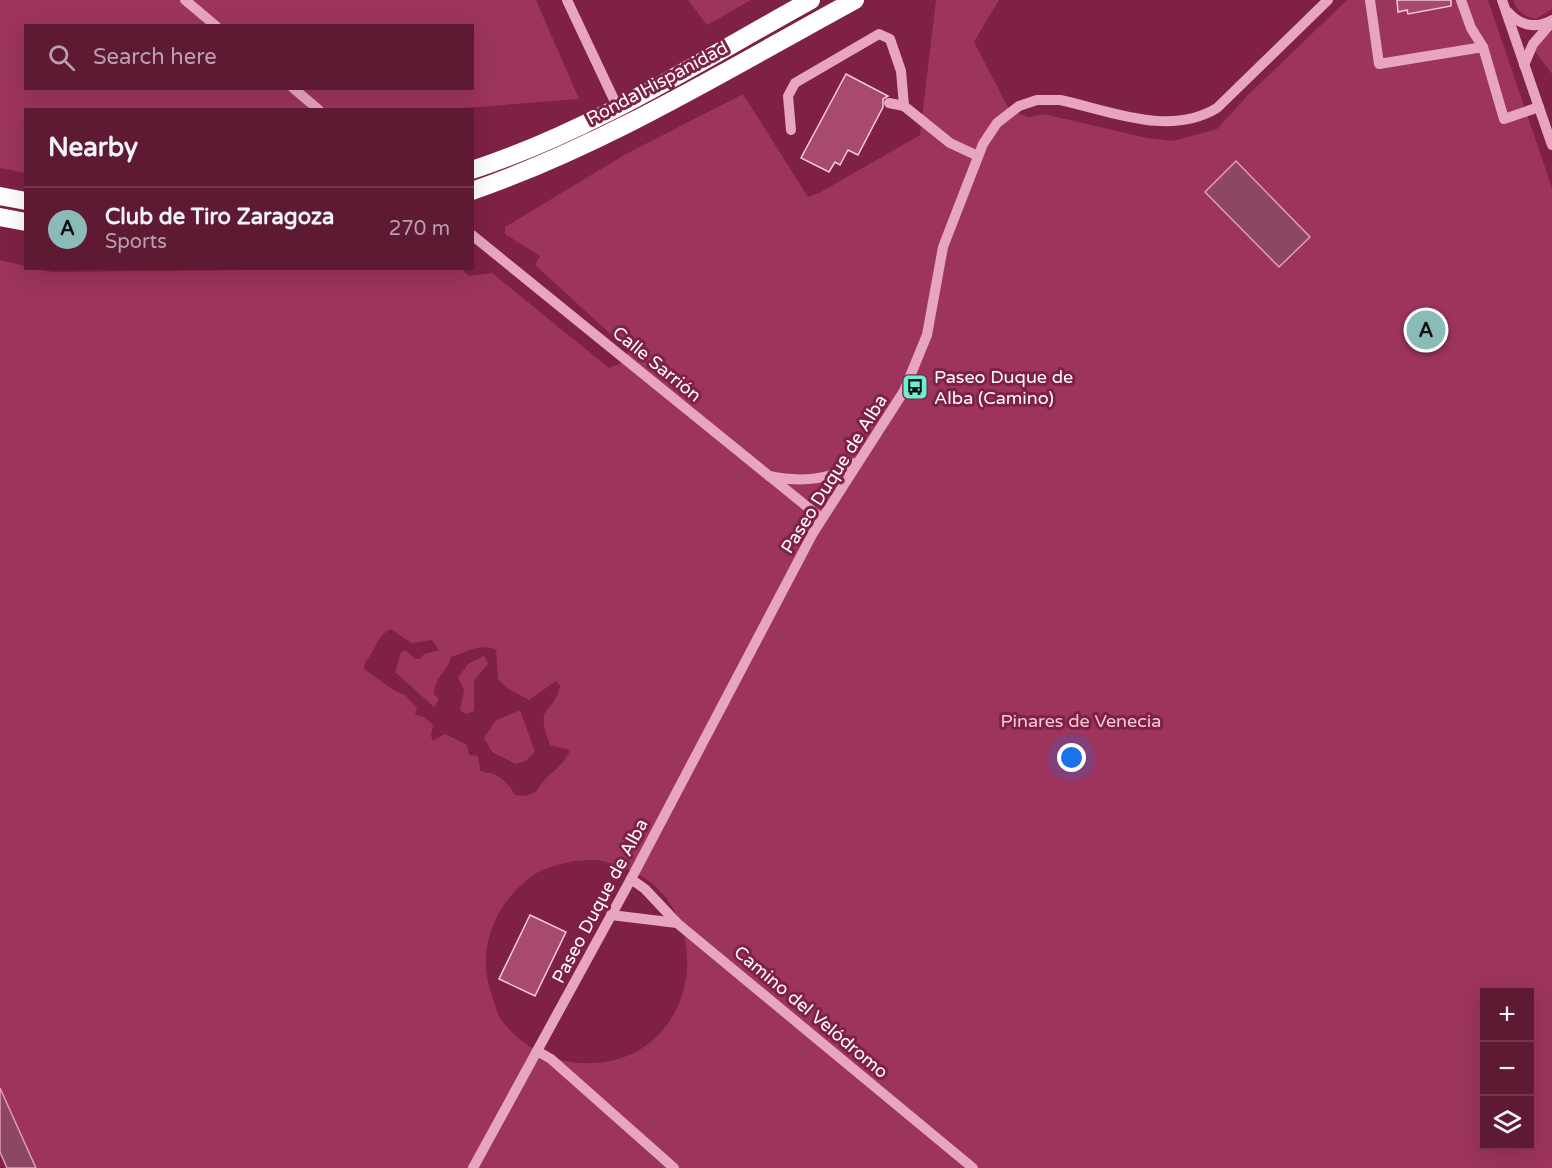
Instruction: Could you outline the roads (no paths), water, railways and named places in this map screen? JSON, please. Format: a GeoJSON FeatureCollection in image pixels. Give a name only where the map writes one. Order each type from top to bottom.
{"type":"FeatureCollection","features":[{"type":"Feature","properties":{"kind":"highway","name":"Ronda Hispanidad"},"geometry":{"type":"LineString","coordinates":[[474,169],[535,147],[617,106],[812,0]]}},
{"type":"Feature","properties":{"kind":"highway","name":"Ronda Hispanidad"},"geometry":{"type":"LineString","coordinates":[[474,190],[551,162],[633,121],[855,0]]}},
{"type":"Feature","properties":{"kind":"highway"},"geometry":{"type":"LineString","coordinates":[[617,106],[633,121]]}},
{"type":"Feature","properties":{"kind":"highway"},"geometry":{"type":"LineString","coordinates":[[0,196],[24,201]]}},
{"type":"Feature","properties":{"kind":"highway"},"geometry":{"type":"LineString","coordinates":[[0,217],[24,222]]}},
{"type":"Feature","properties":{"kind":"street"},"geometry":{"type":"LineString","coordinates":[[185,0],[214,24]]}},
{"type":"Feature","properties":{"kind":"street"},"geometry":{"type":"LineString","coordinates":[[567,0],[617,106]]}},
{"type":"Feature","properties":{"kind":"street","name":"Paseo Duque de Alba"},"geometry":{"type":"LineString","coordinates":[[473,1168],[631,879],[821,518],[897,405],[920,355],[931,317],[943,247],[978,156],[991,131],[1004,116],[1019,106],[1037,100],[1060,100],[1166,123],[1206,115],[1234,92],[1328,0]]}},
{"type":"Feature","properties":{"kind":"street"},"geometry":{"type":"LineString","coordinates":[[1370,0],[1379,64],[1483,47]]}},
{"type":"Feature","properties":{"kind":"street"},"geometry":{"type":"LineString","coordinates":[[1461,0],[1471,28],[1483,47],[1504,119],[1539,107]]}},
{"type":"Feature","properties":{"kind":"street"},"geometry":{"type":"LineString","coordinates":[[1504,5],[1515,19],[1530,26],[1552,21]]}},
{"type":"Feature","properties":{"kind":"street"},"geometry":{"type":"LineString","coordinates":[[1504,5],[1552,145]]}},
{"type":"Feature","properties":{"kind":"street"},"geometry":{"type":"LineString","coordinates":[[1524,66],[1533,44],[1552,21]]}},
{"type":"Feature","properties":{"kind":"street"},"geometry":{"type":"LineString","coordinates":[[791,130],[788,96],[795,83],[879,34],[890,39],[901,71],[904,106]]}},
{"type":"Feature","properties":{"kind":"street"},"geometry":{"type":"LineString","coordinates":[[295,90],[317,108]]}},
{"type":"Feature","properties":{"kind":"street"},"geometry":{"type":"LineString","coordinates":[[889,102],[904,106],[950,143],[978,156]]}},
{"type":"Feature","properties":{"kind":"street","name":"Calle Sarrión"},"geometry":{"type":"LineString","coordinates":[[474,237],[821,518]]}},
{"type":"Feature","properties":{"kind":"street"},"geometry":{"type":"LineString","coordinates":[[767,476],[791,479],[822,477],[842,471],[862,457]]}},
{"type":"Feature","properties":{"kind":"street","name":"Camino del Velódromo"},"geometry":{"type":"LineString","coordinates":[[631,879],[645,889],[677,923],[973,1168]]}},
{"type":"Feature","properties":{"kind":"street"},"geometry":{"type":"LineString","coordinates":[[611,915],[677,923]]}},
{"type":"Feature","properties":{"kind":"street"},"geometry":{"type":"LineString","coordinates":[[537,1051],[551,1059],[674,1168]]}},
{"type":"Feature","properties":{"kind":"place","name":"Club de Tiro Zaragoza"},"geometry":{"type":"Point","coordinates":[1426,330]}},
{"type":"Feature","properties":{"kind":"place","name":"Paseo Duque de Alba (Camino)"},"geometry":{"type":"Point","coordinates":[915,387]}},
{"type":"Feature","properties":{"kind":"park label","name":"Pinares de Venecia"},"geometry":{"type":"Point","coordinates":[1081,721]}}]}
